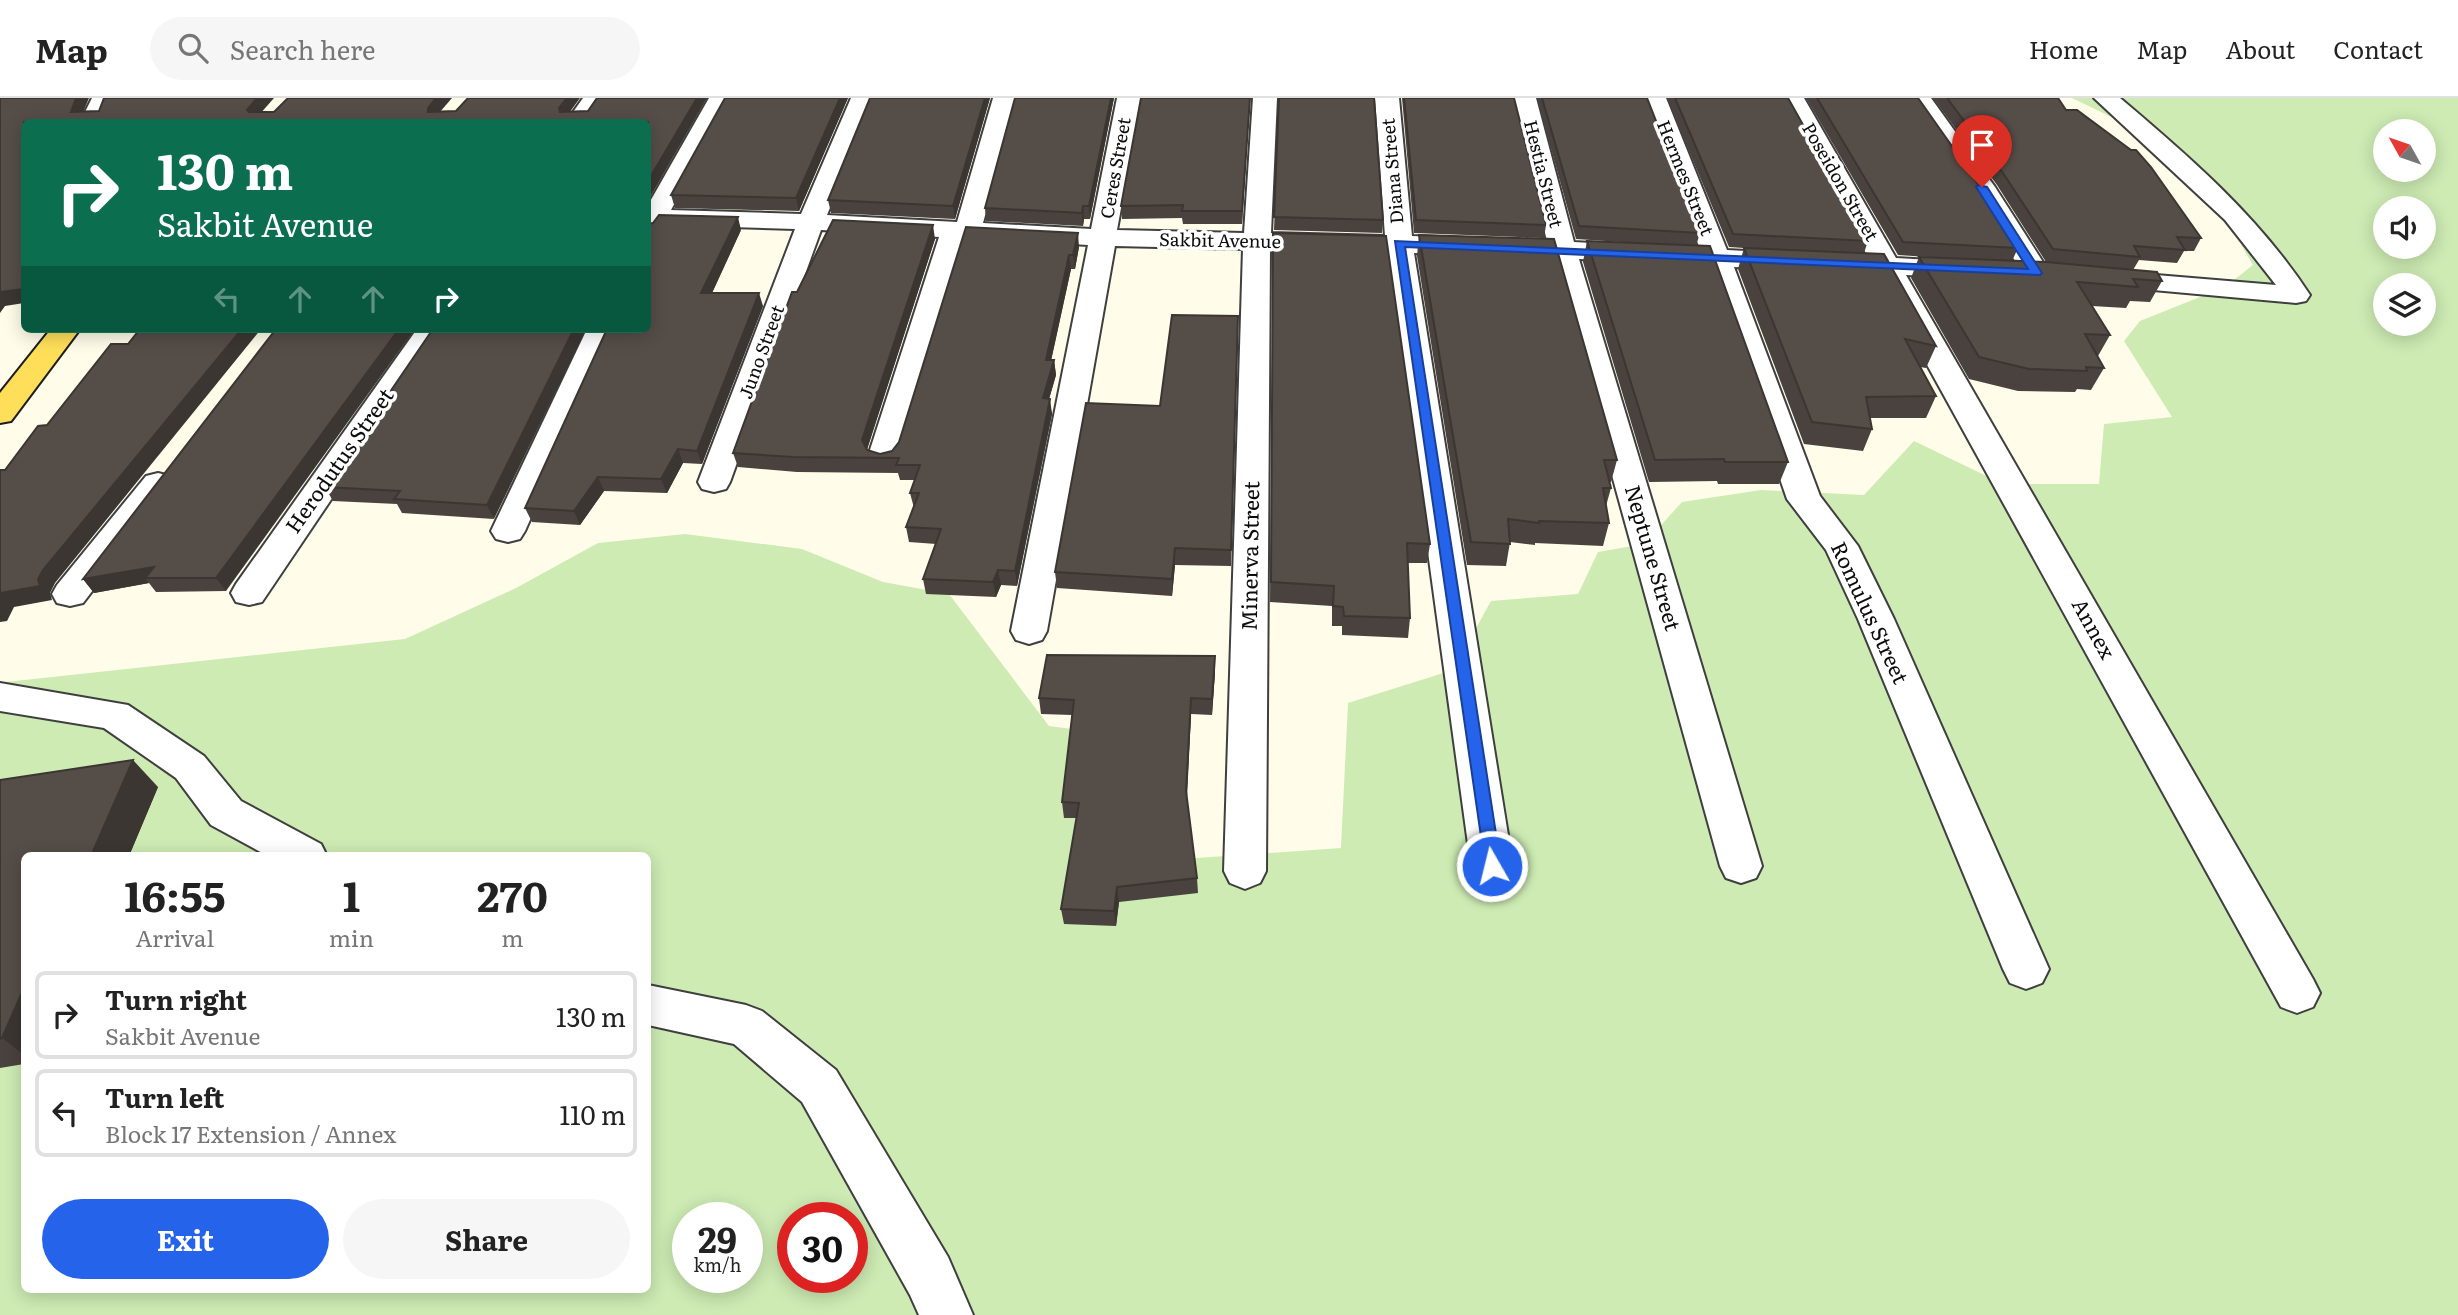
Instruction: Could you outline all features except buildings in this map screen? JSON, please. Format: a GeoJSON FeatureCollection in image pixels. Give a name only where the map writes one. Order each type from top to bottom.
{"type":"FeatureCollection","features":[{"type":"Feature","properties":{"kind":"main road"},"geometry":{"type":"LineString","coordinates":[[0,414],[63,333]]}},
{"type":"Feature","properties":{"kind":"street"},"geometry":{"type":"LineString","coordinates":[[94,119],[104,98]]}},
{"type":"Feature","properties":{"kind":"street"},"geometry":{"type":"LineString","coordinates":[[580,119],[596,98]]}},
{"type":"Feature","properties":{"kind":"street"},"geometry":{"type":"LineString","coordinates":[[651,217],[721,98]]}},
{"type":"Feature","properties":{"kind":"street","name":"Juno Street"},"geometry":{"type":"LineString","coordinates":[[714,482],[810,222],[863,98]]}},
{"type":"Feature","properties":{"kind":"street"},"geometry":{"type":"LineString","coordinates":[[884,456],[1005,98]]}},
{"type":"Feature","properties":{"kind":"street","name":"Ceres Street"},"geometry":{"type":"LineString","coordinates":[[1029,631],[1129,98]]}},
{"type":"Feature","properties":{"kind":"street","name":"Minerva Street"},"geometry":{"type":"LineString","coordinates":[[1245,871],[1257,242],[1265,98]]}},
{"type":"Feature","properties":{"kind":"street","name":"Diana Street"},"geometry":{"type":"LineString","coordinates":[[1387,98],[1399,244],[1492,866]]}},
{"type":"Feature","properties":{"kind":"street","name":"Hestia Street"},"geometry":{"type":"LineString","coordinates":[[1524,98],[1563,250]]}},
{"type":"Feature","properties":{"kind":"street","name":"Hermes Street"},"geometry":{"type":"LineString","coordinates":[[1654,98],[1717,258]]}},
{"type":"Feature","properties":{"kind":"street","name":"Poseidon Street"},"geometry":{"type":"LineString","coordinates":[[1792,98],[1889,266]]}},
{"type":"Feature","properties":{"kind":"street"},"geometry":{"type":"LineString","coordinates":[[1919,98],[1982,187],[2014,272]]}},
{"type":"Feature","properties":{"kind":"street","name":"Sakbit Avenue"},"geometry":{"type":"LineString","coordinates":[[651,220],[810,222],[1103,238],[1563,250],[2014,272],[2296,295],[2280,267],[2193,172],[2106,98]]}},
{"type":"Feature","properties":{"kind":"street","name":"Neptune Street"},"geometry":{"type":"LineString","coordinates":[[1563,250],[1741,866]]}},
{"type":"Feature","properties":{"kind":"street","name":"Romulus Street"},"geometry":{"type":"LineString","coordinates":[[1717,258],[1804,499],[1841,546],[1870,607],[2026,969]]}},
{"type":"Feature","properties":{"kind":"street","name":"Annex"},"geometry":{"type":"LineString","coordinates":[[1889,266],[2297,993]]}},
{"type":"Feature","properties":{"kind":"street","name":"Herodutus Street"},"geometry":{"type":"LineString","coordinates":[[249,593],[429,333]]}},
{"type":"Feature","properties":{"kind":"street"},"geometry":{"type":"LineString","coordinates":[[509,531],[599,333]]}},
{"type":"Feature","properties":{"kind":"street"},"geometry":{"type":"LineString","coordinates":[[70,594],[178,456]]}},
{"type":"Feature","properties":{"kind":"street"},"geometry":{"type":"LineString","coordinates":[[0,697],[114,715],[190,767],[226,813],[299,852]]}},
{"type":"Feature","properties":{"kind":"street"},"geometry":{"type":"LineString","coordinates":[[651,1006],[746,1026],[819,1086],[929,1276],[946,1315]]}},
{"type":"Feature","properties":{"kind":"green space"},"geometry":{"type":"Polygon","coordinates":[[[2072,98],[2458,98],[2458,1315],[0,1315],[0,688],[6,682],[405,639],[516,588],[598,543],[685,534],[802,549],[883,582],[949,594],[1049,726],[1133,737],[1168,860],[1341,848],[1348,703],[1453,670],[1491,601],[1578,594],[1598,552],[1644,544],[1682,502],[1761,490],[1864,495],[1914,441],[2003,484],[2099,484],[2104,424],[2172,417],[2124,341],[2140,321],[2225,287],[2253,265],[2239,241],[2155,138],[2072,98]]]}},
{"type":"Feature","properties":{"kind":"route"},"geometry":{"type":"LineString","coordinates":[[1492,866],[1399,244],[2036,273],[1982,187]]}}]}
